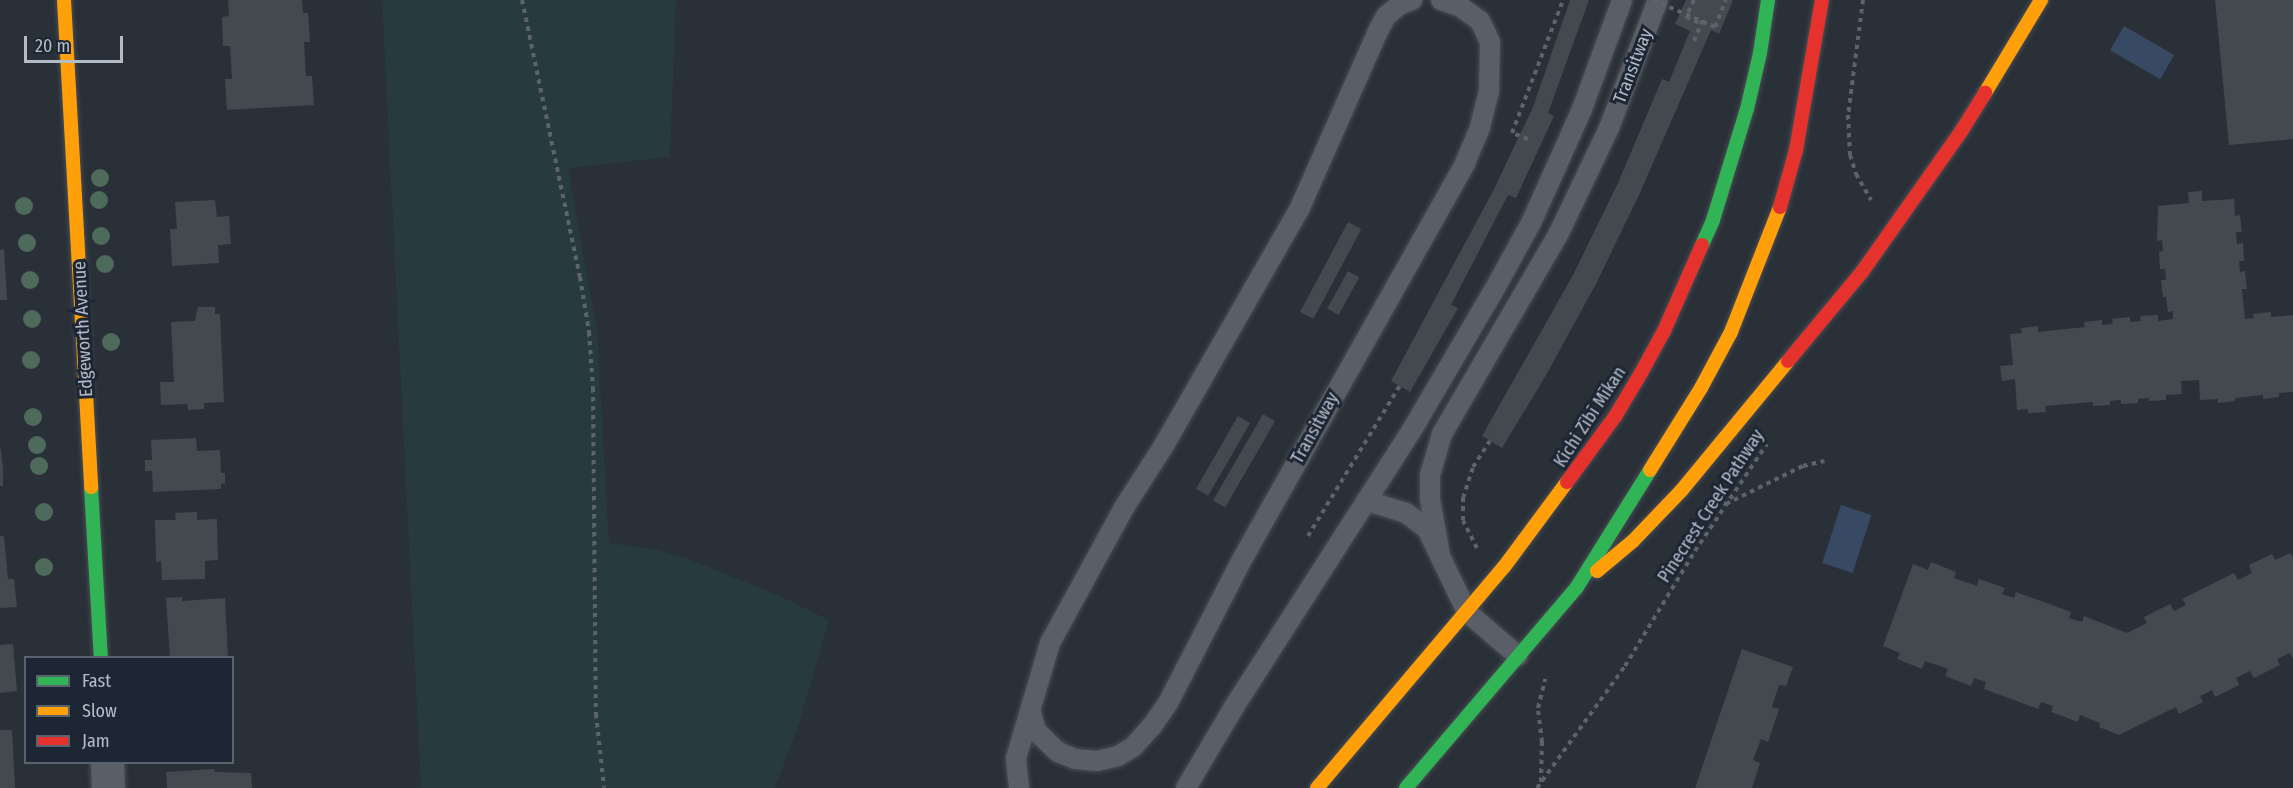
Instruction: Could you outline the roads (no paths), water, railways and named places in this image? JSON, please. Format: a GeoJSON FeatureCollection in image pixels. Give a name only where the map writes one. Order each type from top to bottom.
{"type":"FeatureCollection","features":[{"type":"Feature","properties":{"kind":"main road","name":"Edgeworth Avenue"},"geometry":{"type":"LineString","coordinates":[[64,0],[101,656]]}},
{"type":"Feature","properties":{"kind":"main road","name":"Kichi Zībī Mīkan"},"geometry":{"type":"LineString","coordinates":[[1317,788],[1467,612],[1555,501],[1616,415],[1664,331],[1713,220],[1730,169],[1760,53],[1768,0]]}},
{"type":"Feature","properties":{"kind":"main road"},"geometry":{"type":"LineString","coordinates":[[1406,788],[1577,587],[1636,489],[1677,429],[1731,332],[1778,214],[1796,150],[1822,0]]}},
{"type":"Feature","properties":{"kind":"main road"},"geometry":{"type":"LineString","coordinates":[[1577,587],[1633,541],[1681,491],[1862,272],[1962,130],[2041,0]]}},
{"type":"Feature","properties":{"kind":"street"},"geometry":{"type":"LineString","coordinates":[[107,764],[108,788]]}},
{"type":"Feature","properties":{"kind":"lane"},"geometry":{"type":"LineString","coordinates":[[1019,788],[1016,758],[1031,713],[1041,669],[1068,609],[1299,210],[1386,16],[1401,4],[1412,0]]}},
{"type":"Feature","properties":{"kind":"lane","name":"Transitway"},"geometry":{"type":"LineString","coordinates":[[1031,713],[1036,730],[1058,752],[1076,759],[1097,761],[1118,756],[1133,747],[1168,703],[1244,556],[1466,163],[1480,127],[1489,92],[1490,42],[1480,21],[1461,7],[1441,0]]}},
{"type":"Feature","properties":{"kind":"lane","name":"Transitway"},"geometry":{"type":"LineString","coordinates":[[1186,788],[1234,707],[1456,358],[1531,223],[1582,109],[1622,0]]}},
{"type":"Feature","properties":{"kind":"lane","name":"Transitway"},"geometry":{"type":"LineString","coordinates":[[1440,555],[1430,499],[1430,475],[1442,434],[1558,235],[1609,128],[1658,0]]}},
{"type":"Feature","properties":{"kind":"lane","name":"Transitway"},"geometry":{"type":"LineString","coordinates":[[1367,501],[1406,513],[1427,530],[1467,612],[1518,656]]}},
{"type":"Feature","properties":{"kind":"water"},"geometry":{"type":"Polygon","coordinates":[[[2124,26],[2174,55],[2160,79],[2110,50],[2124,26]]]}},
{"type":"Feature","properties":{"kind":"water"},"geometry":{"type":"Polygon","coordinates":[[[1841,505],[1871,515],[1853,573],[1822,563],[1841,505]]]}}]}
